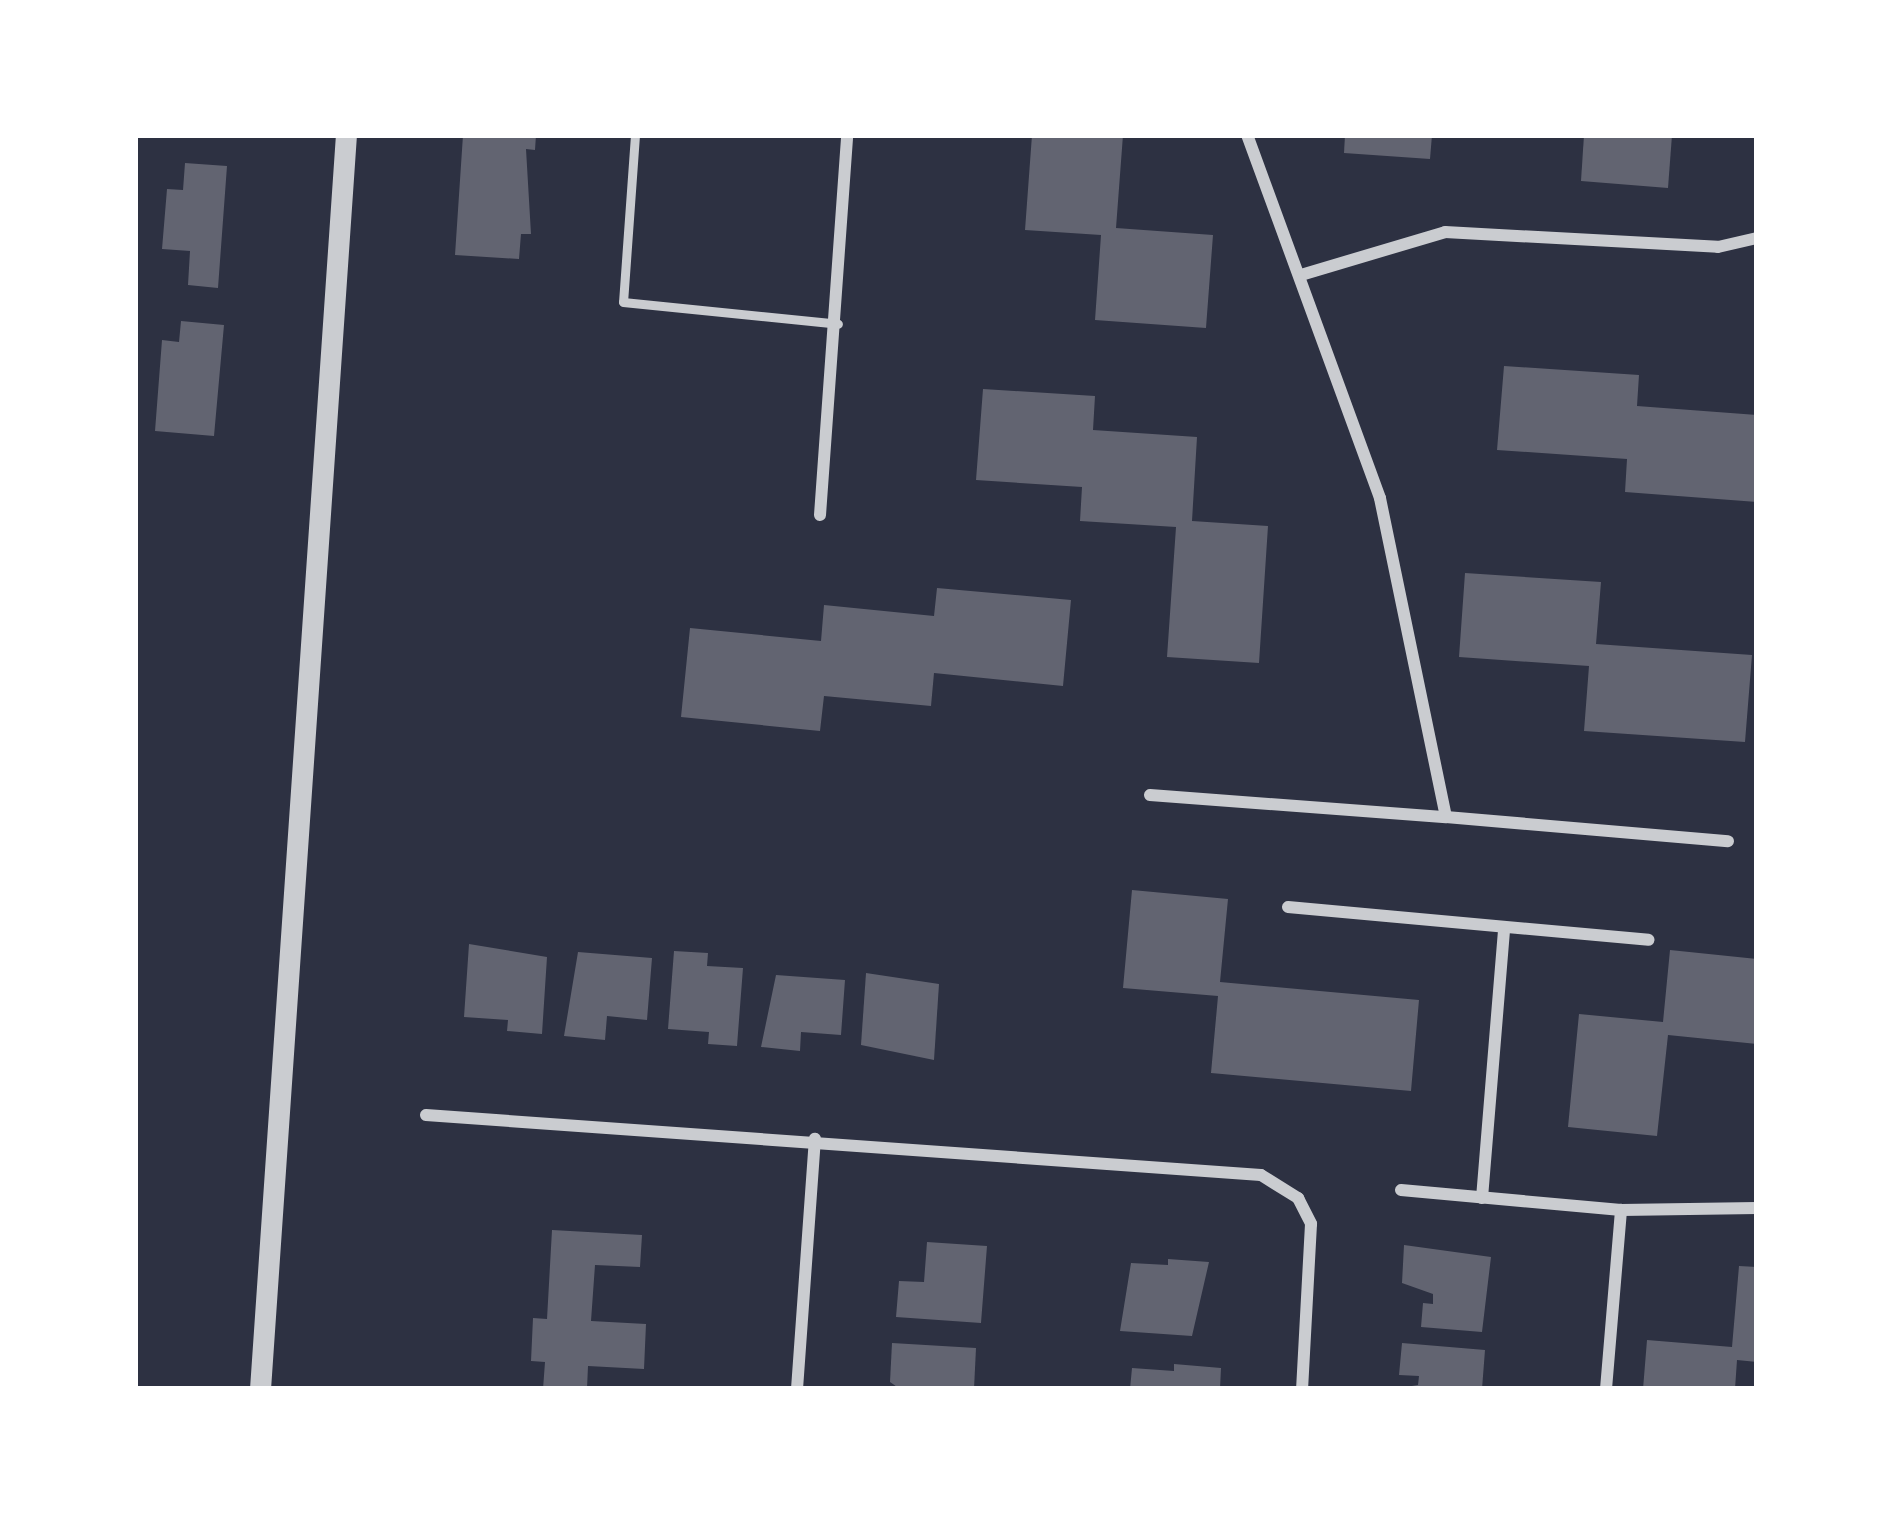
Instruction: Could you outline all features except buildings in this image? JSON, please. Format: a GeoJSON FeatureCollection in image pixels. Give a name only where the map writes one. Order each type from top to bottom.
{"type":"FeatureCollection","features":[{"type":"Feature","properties":{"kind":"street"},"geometry":{"type":"LineString","coordinates":[[260,1389],[346,135]]}},
{"type":"Feature","properties":{"kind":"street"},"geometry":{"type":"LineString","coordinates":[[820,515],[838,324],[848,135]]}},
{"type":"Feature","properties":{"kind":"street"},"geometry":{"type":"LineString","coordinates":[[1247,135],[1380,498],[1446,817]]}},
{"type":"Feature","properties":{"kind":"street"},"geometry":{"type":"LineString","coordinates":[[1301,275],[1445,232],[1718,247],[1757,238]]}},
{"type":"Feature","properties":{"kind":"street"},"geometry":{"type":"LineString","coordinates":[[1150,795],[1728,841]]}},
{"type":"Feature","properties":{"kind":"street"},"geometry":{"type":"LineString","coordinates":[[1288,907],[1504,931],[1648,940]]}},
{"type":"Feature","properties":{"kind":"street"},"geometry":{"type":"LineString","coordinates":[[1482,1198],[1504,931]]}},
{"type":"Feature","properties":{"kind":"street"},"geometry":{"type":"LineString","coordinates":[[426,1115],[1228,1170],[1277,1181],[1311,1224],[1302,1389]]}},
{"type":"Feature","properties":{"kind":"street"},"geometry":{"type":"LineString","coordinates":[[797,1389],[815,1139]]}},
{"type":"Feature","properties":{"kind":"street"},"geometry":{"type":"LineString","coordinates":[[1401,1190],[1622,1210],[1757,1208]]}},
{"type":"Feature","properties":{"kind":"street"},"geometry":{"type":"LineString","coordinates":[[1606,1389],[1622,1210]]}},
{"type":"Feature","properties":{"kind":"lane"},"geometry":{"type":"LineString","coordinates":[[635,135],[623,302],[838,324]]}}]}
